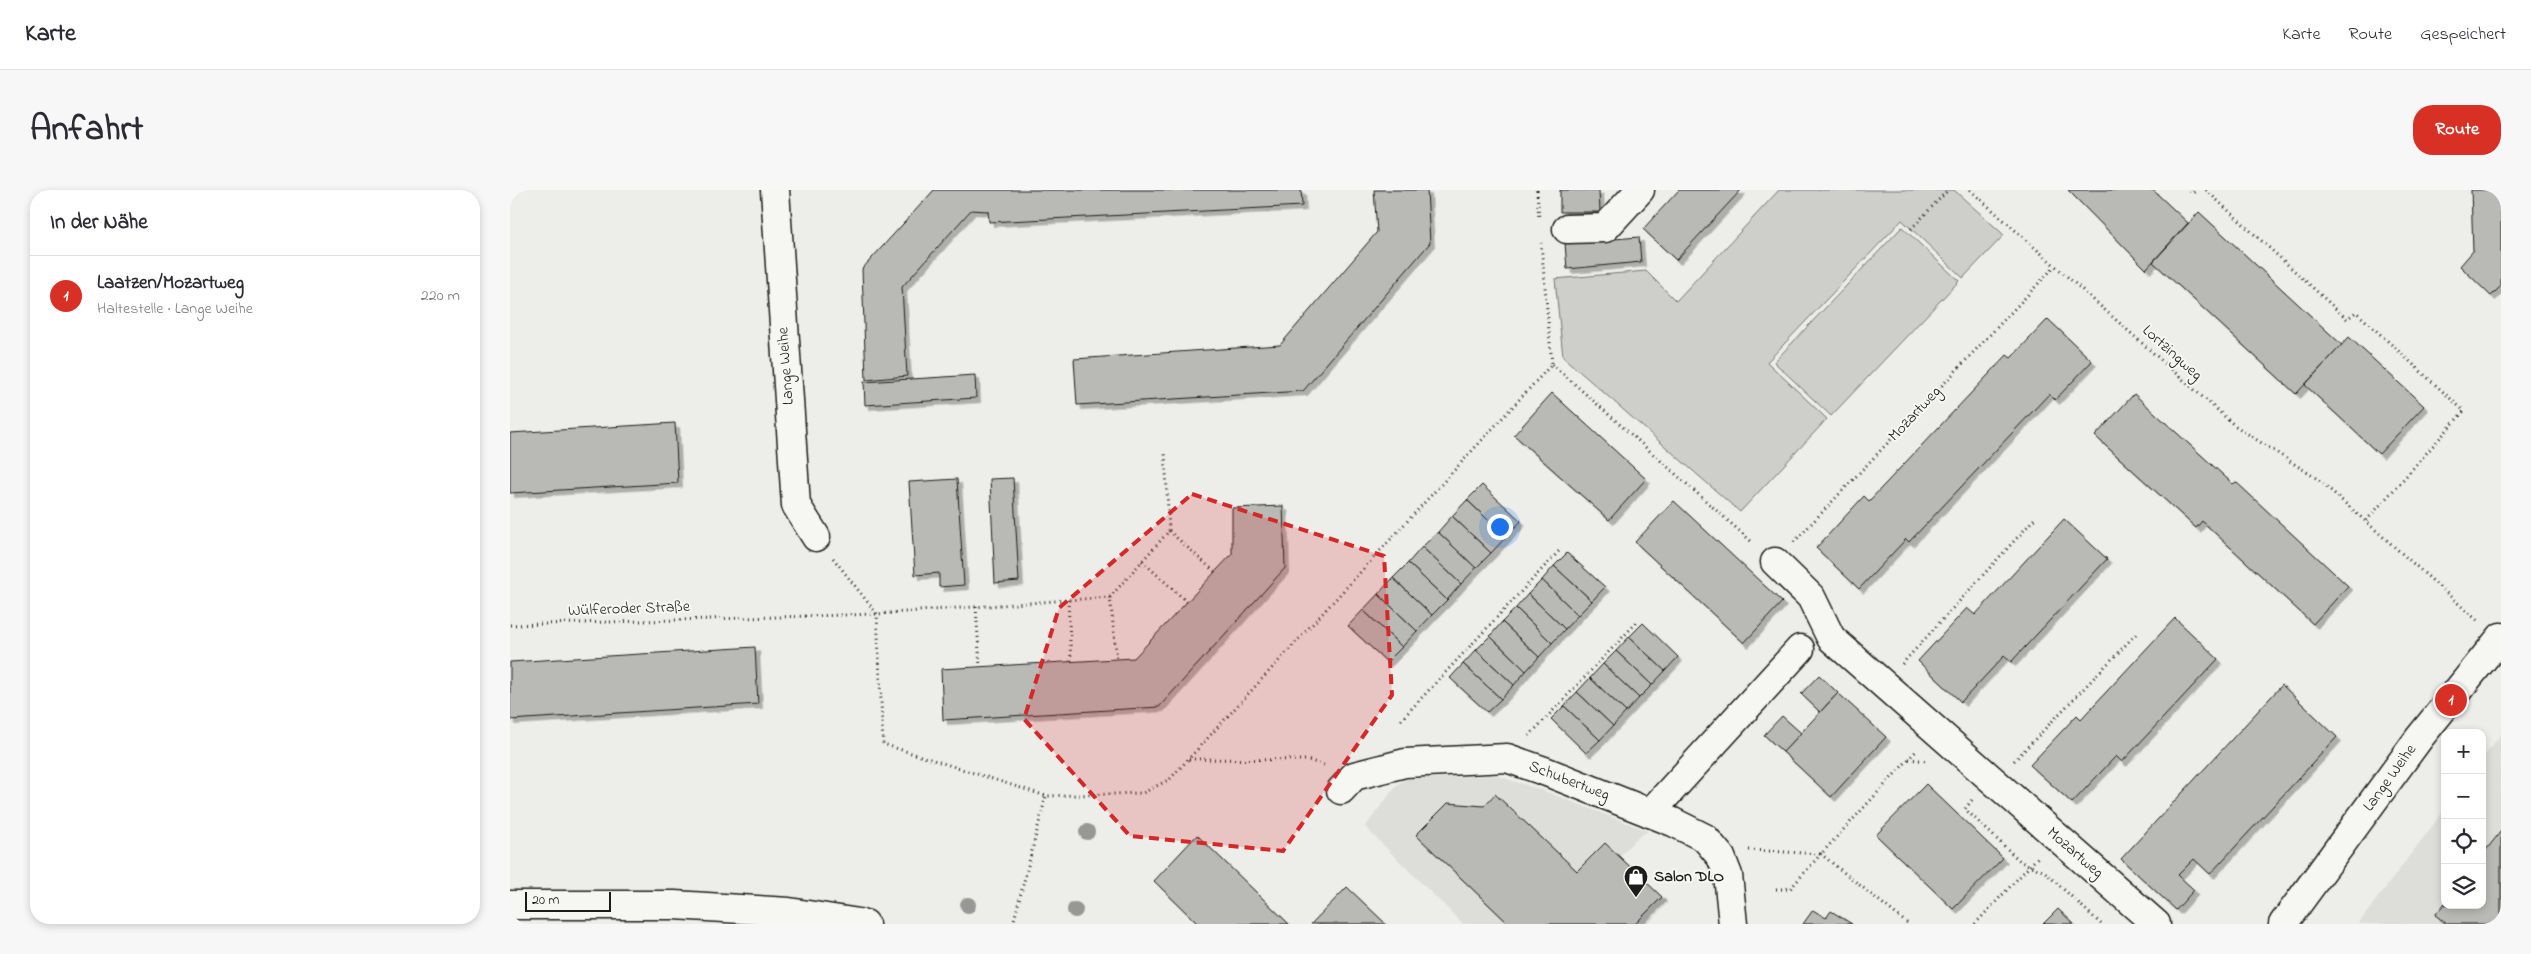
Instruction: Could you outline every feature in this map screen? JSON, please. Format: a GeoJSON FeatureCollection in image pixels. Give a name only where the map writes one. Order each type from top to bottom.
{"type":"FeatureCollection","features":[{"type":"Feature","properties":{"kind":"street","name":"Lange Weihe"},"geometry":{"type":"LineString","coordinates":[[775,190],[796,505],[816,537]]}},
{"type":"Feature","properties":{"kind":"street"},"geometry":{"type":"LineString","coordinates":[[1567,230],[1605,228],[1640,190]]}},
{"type":"Feature","properties":{"kind":"street","name":"Mozartweg"},"geometry":{"type":"LineString","coordinates":[[1775,562],[1811,597],[1831,638],[1936,730],[1986,787],[2156,924]]}},
{"type":"Feature","properties":{"kind":"street","name":"Lange Weihe"},"geometry":{"type":"LineString","coordinates":[[2283,924],[2420,737],[2497,648]]}},
{"type":"Feature","properties":{"kind":"street"},"geometry":{"type":"LineString","coordinates":[[1650,813],[1800,649]]}},
{"type":"Feature","properties":{"kind":"street","name":"Schubertweg"},"geometry":{"type":"LineString","coordinates":[[1348,783],[1405,763],[1508,758],[1547,772],[1650,813],[1705,838],[1721,857],[1728,875],[1733,924]]}},
{"type":"Feature","properties":{"kind":"street"},"geometry":{"type":"LineString","coordinates":[[510,905],[684,906],[789,912],[866,924]]}},
{"type":"Feature","properties":{"kind":"path"},"geometry":{"type":"LineString","coordinates":[[1537,190],[1540,229]]}},
{"type":"Feature","properties":{"kind":"path"},"geometry":{"type":"LineString","coordinates":[[1911,229],[1948,190]]}},
{"type":"Feature","properties":{"kind":"path","name":"Lortzingweg"},"geometry":{"type":"LineString","coordinates":[[1970,190],[2234,425],[2319,480],[2366,521],[2497,648]]}},
{"type":"Feature","properties":{"kind":"path"},"geometry":{"type":"LineString","coordinates":[[2190,190],[2193,193],[2197,190]]}},
{"type":"Feature","properties":{"kind":"path"},"geometry":{"type":"LineString","coordinates":[[2206,190],[2348,319],[2356,312],[2464,412],[2366,521]]}},
{"type":"Feature","properties":{"kind":"path"},"geometry":{"type":"LineString","coordinates":[[1541,238],[1552,364],[1775,562]]}},
{"type":"Feature","properties":{"kind":"path","name":"Mozartweg"},"geometry":{"type":"LineString","coordinates":[[1775,562],[2055,266]]}},
{"type":"Feature","properties":{"kind":"path"},"geometry":{"type":"LineString","coordinates":[[816,537],[877,614],[883,744],[1046,796],[1143,793],[1170,779],[1552,364]]}},
{"type":"Feature","properties":{"kind":"path"},"geometry":{"type":"LineString","coordinates":[[1117,660],[1110,596],[1168,531],[1165,451]]}},
{"type":"Feature","properties":{"kind":"path"},"geometry":{"type":"LineString","coordinates":[[1883,684],[2036,517]]}},
{"type":"Feature","properties":{"kind":"path"},"geometry":{"type":"LineString","coordinates":[[1168,531],[1215,572]]}},
{"type":"Feature","properties":{"kind":"path"},"geometry":{"type":"LineString","coordinates":[[1401,720],[1560,550]]}},
{"type":"Feature","properties":{"kind":"path"},"geometry":{"type":"LineString","coordinates":[[1142,561],[1187,602]]}},
{"type":"Feature","properties":{"kind":"path","name":"Wülferoder Straße"},"geometry":{"type":"LineString","coordinates":[[510,626],[877,614],[1110,596]]}},
{"type":"Feature","properties":{"kind":"path"},"geometry":{"type":"LineString","coordinates":[[1068,600],[1071,662]]}},
{"type":"Feature","properties":{"kind":"path"},"geometry":{"type":"LineString","coordinates":[[976,607],[980,667]]}},
{"type":"Feature","properties":{"kind":"path"},"geometry":{"type":"LineString","coordinates":[[1508,758],[1639,620]]}},
{"type":"Feature","properties":{"kind":"path"},"geometry":{"type":"LineString","coordinates":[[2101,924],[2045,872],[2021,862],[1965,809],[2138,633]]}},
{"type":"Feature","properties":{"kind":"path"},"geometry":{"type":"LineString","coordinates":[[1776,889],[1790,890],[1936,730]]}},
{"type":"Feature","properties":{"kind":"path"},"geometry":{"type":"LineString","coordinates":[[1188,759],[1307,760],[1348,783]]}},
{"type":"Feature","properties":{"kind":"path"},"geometry":{"type":"LineString","coordinates":[[1909,759],[1936,762]]}},
{"type":"Feature","properties":{"kind":"path"},"geometry":{"type":"LineString","coordinates":[[1013,924],[1046,796]]}},
{"type":"Feature","properties":{"kind":"path"},"geometry":{"type":"LineString","coordinates":[[1713,848],[1822,854],[1908,924]]}},
{"type":"Feature","properties":{"kind":"path"},"geometry":{"type":"LineString","coordinates":[[1975,924],[2041,854]]}},
{"type":"Feature","properties":{"kind":"highlighted area"},"geometry":{"type":"Polygon","coordinates":[[[1192,494],[1384,556],[1392,695],[1283,851],[1130,836],[1024,719],[1059,608],[1192,494]]]}},
{"type":"Feature","properties":{"kind":"shaded area"},"geometry":{"type":"Polygon","coordinates":[[[1779,190],[1954,190],[2004,235],[1963,278],[1902,220],[1767,362],[1827,419],[1740,512],[1563,357],[1555,279],[1646,271],[1676,301],[1779,190]]]}},
{"type":"Feature","properties":{"kind":"shaded area"},"geometry":{"type":"Polygon","coordinates":[[[1902,227],[1959,281],[1831,416],[1774,362],[1902,227]]]}},
{"type":"Feature","properties":{"kind":"shaded area"},"geometry":{"type":"Polygon","coordinates":[[[2501,734],[2501,924],[2358,924],[2441,814],[2441,909],[2486,909],[2486,754],[2501,734]]]}},
{"type":"Feature","properties":{"kind":"shaded area"},"geometry":{"type":"Polygon","coordinates":[[[1494,775],[1539,789],[1648,831],[1637,838],[1619,857],[1668,903],[1648,924],[1463,924],[1365,827],[1396,786],[1405,779],[1494,775]]]}},
{"type":"Feature","properties":{"kind":"building"},"geometry":{"type":"Polygon","coordinates":[[[934,190],[1301,190],[1302,206],[989,222],[988,211],[971,210],[902,287],[907,376],[866,380],[862,269],[934,190]]]}},
{"type":"Feature","properties":{"kind":"building"},"geometry":{"type":"Polygon","coordinates":[[[1374,190],[1427,190],[1430,243],[1303,391],[1077,405],[1074,359],[1280,345],[1377,232],[1374,190]]]}},
{"type":"Feature","properties":{"kind":"building"},"geometry":{"type":"Polygon","coordinates":[[[1560,190],[1599,190],[1600,212],[1560,212],[1560,190]]]}},
{"type":"Feature","properties":{"kind":"building"},"geometry":{"type":"Polygon","coordinates":[[[1679,190],[1741,190],[1676,260],[1643,229],[1679,190]]]}},
{"type":"Feature","properties":{"kind":"building"},"geometry":{"type":"Polygon","coordinates":[[[2068,190],[2153,190],[2188,223],[2146,269],[2068,190]]]}},
{"type":"Feature","properties":{"kind":"building"},"geometry":{"type":"Polygon","coordinates":[[[2471,190],[2501,190],[2501,286],[2491,296],[2460,266],[2473,251],[2471,190]]]}},
{"type":"Feature","properties":{"kind":"building"},"geometry":{"type":"Polygon","coordinates":[[[2199,212],[2342,345],[2296,394],[2153,262],[2199,212]]]}},
{"type":"Feature","properties":{"kind":"building"},"geometry":{"type":"Polygon","coordinates":[[[1639,237],[1641,262],[1567,269],[1565,243],[1639,237]]]}},
{"type":"Feature","properties":{"kind":"building"},"geometry":{"type":"Polygon","coordinates":[[[2048,319],[2092,361],[2055,400],[2049,394],[1909,542],[1906,539],[1859,589],[1816,548],[1864,496],[1869,501],[2007,355],[2011,358],[2048,319]]]}},
{"type":"Feature","properties":{"kind":"building"},"geometry":{"type":"Polygon","coordinates":[[[2349,337],[2424,406],[2379,454],[2305,385],[2349,337]]]}},
{"type":"Feature","properties":{"kind":"building"},"geometry":{"type":"Polygon","coordinates":[[[975,375],[976,398],[865,405],[864,382],[975,375]]]}},
{"type":"Feature","properties":{"kind":"building"},"geometry":{"type":"Polygon","coordinates":[[[1552,393],[1646,479],[1609,520],[1514,435],[1552,393]]]}},
{"type":"Feature","properties":{"kind":"building"},"geometry":{"type":"Polygon","coordinates":[[[2134,394],[2233,484],[2236,482],[2348,586],[2313,624],[2202,521],[2196,528],[2095,436],[2134,394]]]}},
{"type":"Feature","properties":{"kind":"building"},"geometry":{"type":"Polygon","coordinates":[[[675,423],[678,483],[510,493],[510,433],[675,423]]]}},
{"type":"Feature","properties":{"kind":"building"},"geometry":{"type":"Polygon","coordinates":[[[1013,478],[1019,581],[995,583],[990,479],[1013,478]]]}},
{"type":"Feature","properties":{"kind":"building"},"geometry":{"type":"Polygon","coordinates":[[[957,479],[964,585],[939,587],[939,573],[915,575],[909,482],[957,479]]]}},
{"type":"Feature","properties":{"kind":"building"},"geometry":{"type":"Polygon","coordinates":[[[1482,485],[1521,521],[1506,537],[1467,500],[1482,485]]]}},
{"type":"Feature","properties":{"kind":"building"},"geometry":{"type":"Polygon","coordinates":[[[1467,500],[1506,537],[1491,553],[1452,516],[1467,500]]]}},
{"type":"Feature","properties":{"kind":"building"},"geometry":{"type":"Polygon","coordinates":[[[1674,501],[1782,602],[1744,643],[1635,542],[1674,501]]]}},
{"type":"Feature","properties":{"kind":"building"},"geometry":{"type":"Polygon","coordinates":[[[1283,506],[1285,568],[1159,707],[943,720],[941,669],[1134,658],[1232,554],[1232,508],[1283,506]]]}},
{"type":"Feature","properties":{"kind":"building"},"geometry":{"type":"Polygon","coordinates":[[[1452,516],[1491,553],[1476,568],[1438,532],[1452,516]]]}},
{"type":"Feature","properties":{"kind":"building"},"geometry":{"type":"Polygon","coordinates":[[[2064,519],[2107,559],[2011,662],[2004,656],[1961,702],[1918,661],[1967,608],[1975,615],[2064,519]]]}},
{"type":"Feature","properties":{"kind":"building"},"geometry":{"type":"Polygon","coordinates":[[[1438,532],[1476,568],[1461,584],[1422,547],[1438,532]]]}},
{"type":"Feature","properties":{"kind":"building"},"geometry":{"type":"Polygon","coordinates":[[[1422,547],[1461,584],[1447,600],[1408,563],[1422,547]]]}},
{"type":"Feature","properties":{"kind":"building"},"geometry":{"type":"Polygon","coordinates":[[[1567,553],[1605,587],[1592,601],[1554,566],[1567,553]]]}},
{"type":"Feature","properties":{"kind":"building"},"geometry":{"type":"Polygon","coordinates":[[[1408,563],[1447,600],[1432,615],[1393,578],[1408,563]]]}},
{"type":"Feature","properties":{"kind":"building"},"geometry":{"type":"Polygon","coordinates":[[[1554,566],[1592,601],[1578,615],[1542,580],[1554,566]]]}},
{"type":"Feature","properties":{"kind":"building"},"geometry":{"type":"Polygon","coordinates":[[[1393,578],[1432,615],[1417,631],[1378,594],[1393,578]]]}},
{"type":"Feature","properties":{"kind":"building"},"geometry":{"type":"Polygon","coordinates":[[[1542,580],[1578,615],[1565,629],[1528,594],[1542,580]]]}},
{"type":"Feature","properties":{"kind":"building"},"geometry":{"type":"Polygon","coordinates":[[[1378,594],[1417,631],[1402,647],[1363,610],[1378,594]]]}},
{"type":"Feature","properties":{"kind":"building"},"geometry":{"type":"Polygon","coordinates":[[[1528,594],[1565,629],[1552,643],[1516,608],[1528,594]]]}},
{"type":"Feature","properties":{"kind":"building"},"geometry":{"type":"Polygon","coordinates":[[[1516,608],[1552,643],[1539,657],[1502,622],[1516,608]]]}},
{"type":"Feature","properties":{"kind":"building"},"geometry":{"type":"Polygon","coordinates":[[[1363,610],[1402,647],[1387,662],[1348,626],[1363,610]]]}},
{"type":"Feature","properties":{"kind":"building"},"geometry":{"type":"Polygon","coordinates":[[[2175,618],[2218,659],[2122,762],[2116,756],[2072,803],[2030,765],[2077,715],[2081,719],[2175,618]]]}},
{"type":"Feature","properties":{"kind":"building"},"geometry":{"type":"Polygon","coordinates":[[[1502,622],[1539,657],[1526,671],[1490,636],[1502,622]]]}},
{"type":"Feature","properties":{"kind":"building"},"geometry":{"type":"Polygon","coordinates":[[[1643,623],[1678,657],[1665,671],[1629,637],[1643,623]]]}},
{"type":"Feature","properties":{"kind":"building"},"geometry":{"type":"Polygon","coordinates":[[[1490,636],[1526,671],[1514,685],[1476,650],[1490,636]]]}},
{"type":"Feature","properties":{"kind":"building"},"geometry":{"type":"Polygon","coordinates":[[[1629,637],[1665,671],[1652,685],[1616,651],[1629,637]]]}},
{"type":"Feature","properties":{"kind":"building"},"geometry":{"type":"Polygon","coordinates":[[[755,647],[758,704],[510,720],[510,662],[755,647]]]}},
{"type":"Feature","properties":{"kind":"building"},"geometry":{"type":"Polygon","coordinates":[[[1476,650],[1514,685],[1501,699],[1463,664],[1476,650]]]}},
{"type":"Feature","properties":{"kind":"building"},"geometry":{"type":"Polygon","coordinates":[[[1616,651],[1652,685],[1639,698],[1603,664],[1616,651]]]}},
{"type":"Feature","properties":{"kind":"building"},"geometry":{"type":"Polygon","coordinates":[[[1463,664],[1501,699],[1487,712],[1450,678],[1463,664]]]}},
{"type":"Feature","properties":{"kind":"building"},"geometry":{"type":"Polygon","coordinates":[[[1603,664],[1639,698],[1626,712],[1590,678],[1603,664]]]}},
{"type":"Feature","properties":{"kind":"building"},"geometry":{"type":"Polygon","coordinates":[[[1819,675],[1838,693],[1820,712],[1801,694],[1819,675]]]}},
{"type":"Feature","properties":{"kind":"building"},"geometry":{"type":"Polygon","coordinates":[[[1590,678],[1626,712],[1613,726],[1577,692],[1590,678]]]}},
{"type":"Feature","properties":{"kind":"building"},"geometry":{"type":"Polygon","coordinates":[[[2282,685],[2337,737],[2210,874],[2194,859],[2178,875],[2194,890],[2176,910],[2121,859],[2282,685]]]}},
{"type":"Feature","properties":{"kind":"building"},"geometry":{"type":"Polygon","coordinates":[[[1577,692],[1613,726],[1600,740],[1564,706],[1577,692]]]}},
{"type":"Feature","properties":{"kind":"building"},"geometry":{"type":"Polygon","coordinates":[[[1838,693],[1886,737],[1831,797],[1783,752],[1838,693]]]}},
{"type":"Feature","properties":{"kind":"building"},"geometry":{"type":"Polygon","coordinates":[[[1564,706],[1600,740],[1586,753],[1551,719],[1564,706]]]}},
{"type":"Feature","properties":{"kind":"building"},"geometry":{"type":"Polygon","coordinates":[[[1782,716],[1801,733],[1783,752],[1764,735],[1782,716]]]}},
{"type":"Feature","properties":{"kind":"building"},"geometry":{"type":"Polygon","coordinates":[[[1926,784],[2003,858],[1953,909],[1876,835],[1926,784]]]}},
{"type":"Feature","properties":{"kind":"building"},"geometry":{"type":"Polygon","coordinates":[[[1495,794],[1577,871],[1605,843],[1662,897],[1635,924],[1509,924],[1416,835],[1448,803],[1484,806],[1495,794]]]}},
{"type":"Feature","properties":{"kind":"building"},"geometry":{"type":"Polygon","coordinates":[[[2501,831],[2501,924],[2447,924],[2435,915],[2441,908],[2486,909],[2486,850],[2501,831]]]}},
{"type":"Feature","properties":{"kind":"building"},"geometry":{"type":"Polygon","coordinates":[[[1197,835],[1289,924],[1198,924],[1154,881],[1197,835]]]}},
{"type":"Feature","properties":{"kind":"building"},"geometry":{"type":"Polygon","coordinates":[[[1347,887],[1386,924],[1311,924],[1347,887]]]}},
{"type":"Feature","properties":{"kind":"building"},"geometry":{"type":"Polygon","coordinates":[[[2058,909],[2074,924],[2043,924],[2058,909]]]}},
{"type":"Feature","properties":{"kind":"building"},"geometry":{"type":"Polygon","coordinates":[[[1813,910],[1826,918],[1831,911],[1852,924],[1803,924],[1813,910]]]}},
{"type":"Feature","properties":{"kind":"place","name":"Laatzen/Mozartweg"},"geometry":{"type":"Point","coordinates":[2451,700]}},
{"type":"Feature","properties":{"kind":"place","name":"Salon DLO"},"geometry":{"type":"Point","coordinates":[1636,898]}}]}
